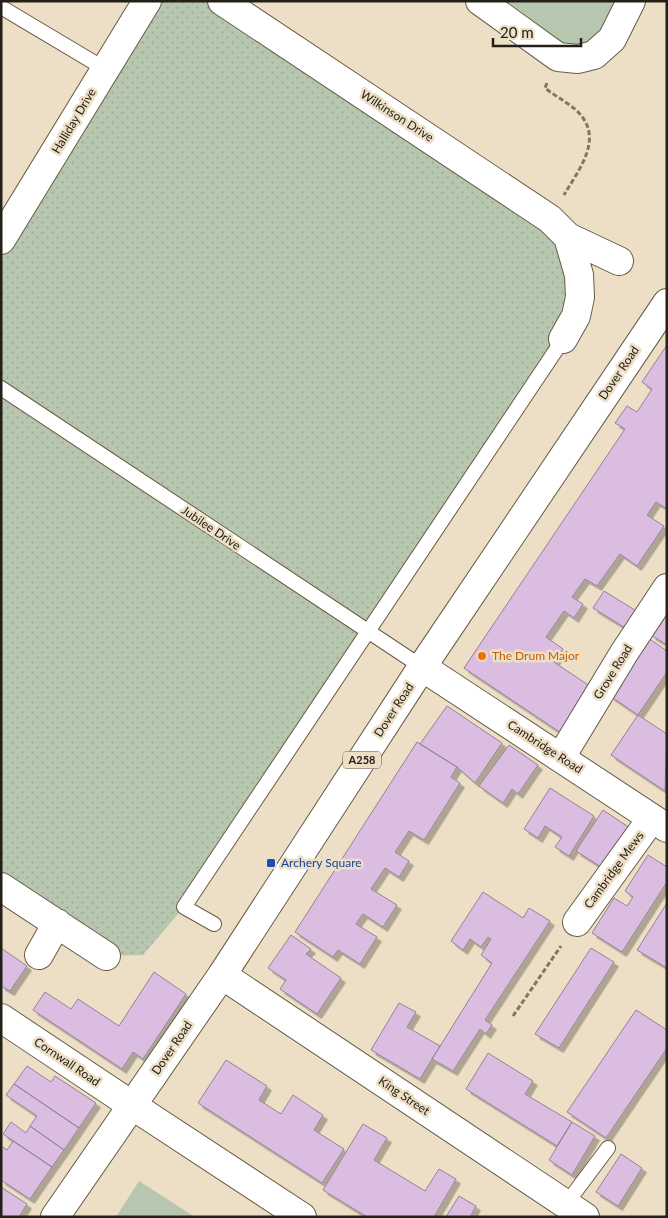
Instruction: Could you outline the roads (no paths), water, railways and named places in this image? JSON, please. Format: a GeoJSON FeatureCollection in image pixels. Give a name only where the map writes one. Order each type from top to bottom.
{"type":"FeatureCollection","features":[{"type":"Feature","properties":{"kind":"street","name":"Halliday Drive"},"geometry":{"type":"LineString","coordinates":[[2,239],[147,1]]}},
{"type":"Feature","properties":{"kind":"street","name":"Wilkinson Drive"},"geometry":{"type":"LineString","coordinates":[[222,1],[559,228],[619,262]]}},
{"type":"Feature","properties":{"kind":"street"},"geometry":{"type":"LineString","coordinates":[[480,1],[558,57],[578,59],[594,55],[612,39],[631,1]]}},
{"type":"Feature","properties":{"kind":"street"},"geometry":{"type":"LineString","coordinates":[[559,228],[579,275],[580,296],[576,316],[561,342]]}},
{"type":"Feature","properties":{"kind":"street","name":"Dover Road"},"geometry":{"type":"LineString","coordinates":[[55,1217],[222,975],[422,667],[667,303]]}},
{"type":"Feature","properties":{"kind":"street","name":"Grove Road"},"geometry":{"type":"LineString","coordinates":[[560,757],[624,652],[667,588]]}},
{"type":"Feature","properties":{"kind":"street","name":"Cambridge Road"},"geometry":{"type":"LineString","coordinates":[[422,667],[659,823]]}},
{"type":"Feature","properties":{"kind":"street","name":"Cambridge Mews"},"geometry":{"type":"LineString","coordinates":[[577,922],[659,823]]}},
{"type":"Feature","properties":{"kind":"street"},"geometry":{"type":"LineString","coordinates":[[1,887],[106,956]]}},
{"type":"Feature","properties":{"kind":"street"},"geometry":{"type":"LineString","coordinates":[[39,955],[57,923]]}},
{"type":"Feature","properties":{"kind":"street","name":"King Street"},"geometry":{"type":"LineString","coordinates":[[222,975],[576,1210]]}},
{"type":"Feature","properties":{"kind":"street","name":"Cornwall Road"},"geometry":{"type":"LineString","coordinates":[[1,1018],[133,1106]]}},
{"type":"Feature","properties":{"kind":"street"},"geometry":{"type":"LineString","coordinates":[[133,1106],[302,1217]]}},
{"type":"Feature","properties":{"kind":"lane"},"geometry":{"type":"LineString","coordinates":[[1,7],[105,69]]}},
{"type":"Feature","properties":{"kind":"lane"},"geometry":{"type":"LineString","coordinates":[[214,924],[184,907],[561,342]]}},
{"type":"Feature","properties":{"kind":"lane","name":"Jubilee Drive"},"geometry":{"type":"LineString","coordinates":[[1,388],[422,667]]}},
{"type":"Feature","properties":{"kind":"lane"},"geometry":{"type":"LineString","coordinates":[[576,1210],[608,1148]]}},
{"type":"Feature","properties":{"kind":"place","name":"The Drum Major"},"geometry":{"type":"Point","coordinates":[482,656]}},
{"type":"Feature","properties":{"kind":"place","name":"Archery Square"},"geometry":{"type":"Point","coordinates":[271,863]}}]}
